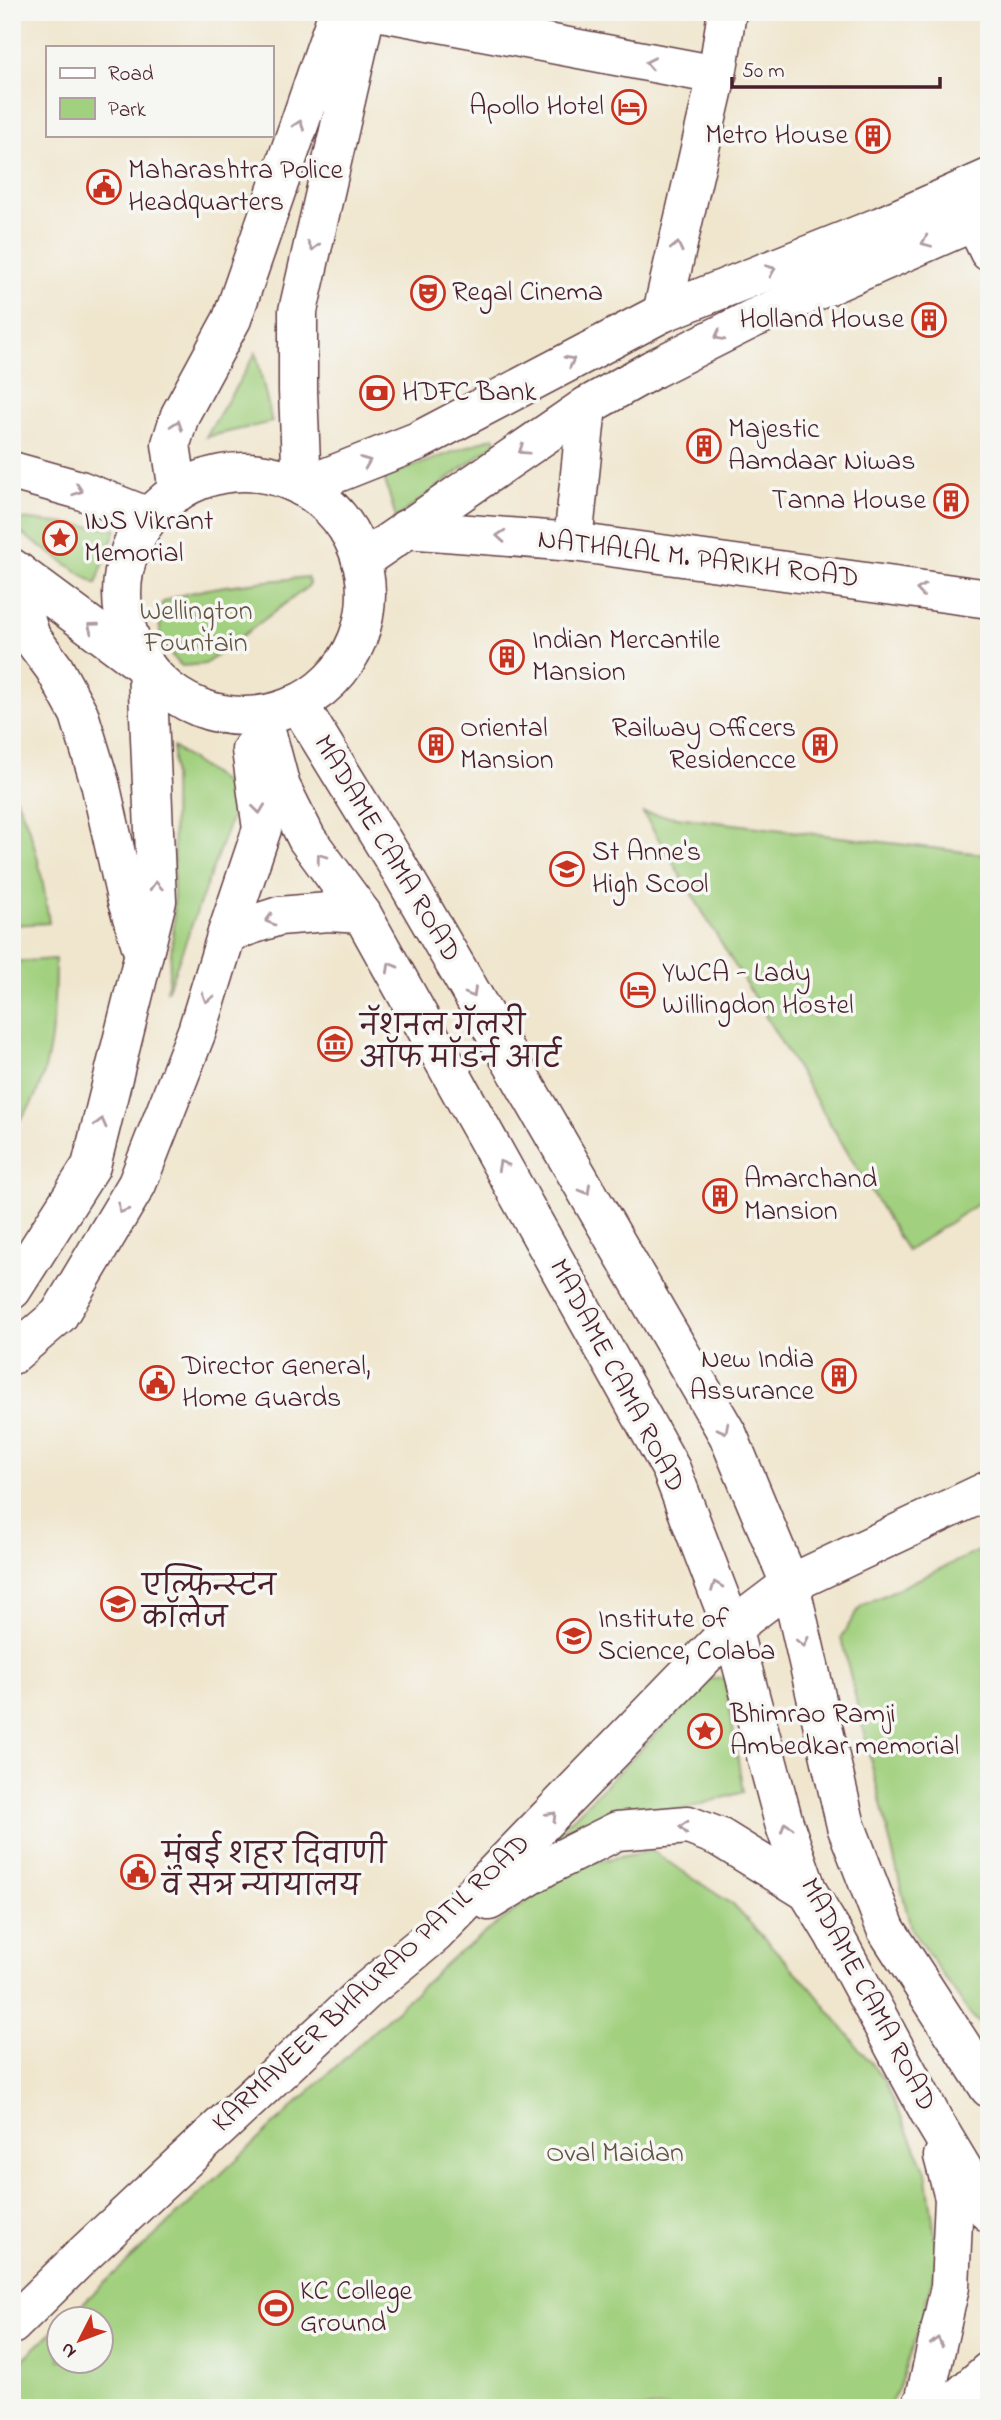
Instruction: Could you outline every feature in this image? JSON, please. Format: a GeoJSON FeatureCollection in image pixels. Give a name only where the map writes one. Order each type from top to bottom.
{"type":"FeatureCollection","features":[{"type":"Feature","properties":{"kind":"main road"},"geometry":{"type":"LineString","coordinates":[[178,492],[171,444],[180,415],[232,319],[338,12]]}},
{"type":"Feature","properties":{"kind":"main road"},"geometry":{"type":"LineString","coordinates":[[302,487],[298,311],[366,12]]}},
{"type":"Feature","properties":{"kind":"main road"},"geometry":{"type":"LineString","coordinates":[[382,12],[718,75]]}},
{"type":"Feature","properties":{"kind":"main road"},"geometry":{"type":"LineString","coordinates":[[662,313],[718,75],[727,12]]}},
{"type":"Feature","properties":{"kind":"main road"},"geometry":{"type":"LineString","coordinates":[[302,487],[418,441],[662,313],[881,226],[989,178]]}},
{"type":"Feature","properties":{"kind":"main road"},"geometry":{"type":"LineString","coordinates":[[362,561],[587,406],[752,319],[984,229]]}},
{"type":"Feature","properties":{"kind":"main road"},"geometry":{"type":"LineString","coordinates":[[573,542],[587,406]]}},
{"type":"Feature","properties":{"kind":"main road"},"geometry":{"type":"LineString","coordinates":[[12,471],[80,490],[149,517]]}},
{"type":"Feature","properties":{"kind":"main road"},"geometry":{"type":"LineString","coordinates":[[12,1290],[91,1166],[157,901],[147,668],[127,630],[121,588],[131,547],[153,511],[186,485],[227,472],[269,474],[308,490],[340,518],[362,561],[367,593],[362,631],[345,665],[318,692],[285,710],[254,716],[209,712],[174,695],[147,668],[15,570]]}},
{"type":"Feature","properties":{"kind":"main road","name":"NATHALAL M. PARIKH ROAD"},"geometry":{"type":"LineString","coordinates":[[406,529],[573,542],[989,599]]}},
{"type":"Feature","properties":{"kind":"main road"},"geometry":{"type":"LineString","coordinates":[[15,570],[31,637],[54,668],[79,714],[100,783],[126,898],[144,952]]}},
{"type":"Feature","properties":{"kind":"main road","name":"MADAME CAMA ROAD"},"geometry":{"type":"LineString","coordinates":[[298,703],[400,868],[728,1435],[790,1584],[846,1826],[886,1929],[989,2088]]}},
{"type":"Feature","properties":{"kind":"main road"},"geometry":{"type":"LineString","coordinates":[[12,1355],[59,1315],[137,1184],[197,1031],[262,829],[254,716]]}},
{"type":"Feature","properties":{"kind":"main road","name":"MADAME CAMA ROAD"},"geometry":{"type":"LineString","coordinates":[[254,716],[281,787],[307,839],[362,914],[671,1469],[732,1628],[785,1823],[808,1892],[834,1934],[934,2121],[989,2213]]}},
{"type":"Feature","properties":{"kind":"main road"},"geometry":{"type":"LineString","coordinates":[[227,933],[279,916],[328,912],[362,914]]}},
{"type":"Feature","properties":{"kind":"main road","name":"KARMAVEER BHAURAO PATIL ROAD"},"geometry":{"type":"LineString","coordinates":[[12,2325],[83,2255],[366,1991],[435,1934],[732,1628],[790,1584],[989,1490]]}},
{"type":"Feature","properties":{"kind":"main road"},"geometry":{"type":"LineString","coordinates":[[435,1934],[545,1867],[617,1831],[688,1825],[719,1837],[808,1892]]}},
{"type":"Feature","properties":{"kind":"main road"},"geometry":{"type":"LineString","coordinates":[[920,2408],[925,2398],[950,2287],[954,2198],[934,2121]]}},
{"type":"Feature","properties":{"kind":"main road"},"geometry":{"type":"LineString","coordinates":[[947,2408],[989,2371]]}},
{"type":"Feature","properties":{"kind":"green space"},"geometry":{"type":"Polygon","coordinates":[[[256,353],[272,422],[206,437],[256,353]]]}},
{"type":"Feature","properties":{"kind":"green space"},"geometry":{"type":"Polygon","coordinates":[[[494,437],[497,442],[396,518],[384,477],[494,437]]]}},
{"type":"Feature","properties":{"kind":"green space"},"geometry":{"type":"Polygon","coordinates":[[[12,516],[116,529],[96,584],[12,527],[12,516]]]}},
{"type":"Feature","properties":{"kind":"green space","name":"Wellington Fountain"},"geometry":{"type":"Polygon","coordinates":[[[307,577],[310,585],[205,664],[182,666],[164,645],[160,631],[162,603],[212,588],[307,577]]]}},
{"type":"Feature","properties":{"kind":"green space"},"geometry":{"type":"Polygon","coordinates":[[[173,747],[240,794],[167,992],[174,925],[173,747]]]}},
{"type":"Feature","properties":{"kind":"green space"},"geometry":{"type":"Polygon","coordinates":[[[12,791],[27,822],[37,855],[49,923],[12,925],[12,791]]]}},
{"type":"Feature","properties":{"kind":"green space"},"geometry":{"type":"Polygon","coordinates":[[[643,813],[989,855],[989,1196],[907,1251],[643,813]]]}},
{"type":"Feature","properties":{"kind":"green space"},"geometry":{"type":"Polygon","coordinates":[[[55,959],[52,1025],[44,1072],[26,1112],[12,1128],[12,962],[55,959]]]}},
{"type":"Feature","properties":{"kind":"green space"},"geometry":{"type":"Polygon","coordinates":[[[989,1546],[989,2032],[970,2014],[911,1929],[841,1637],[861,1606],[989,1546]]]}},
{"type":"Feature","properties":{"kind":"green space"},"geometry":{"type":"Polygon","coordinates":[[[725,1678],[743,1792],[557,1846],[552,1839],[710,1679],[725,1678]]]}},
{"type":"Feature","properties":{"kind":"green space","name":"Oval Maidan"},"geometry":{"type":"Polygon","coordinates":[[[652,1851],[733,1905],[810,1987],[885,2081],[926,2171],[938,2256],[921,2322],[898,2389],[888,2408],[12,2408],[12,2370],[46,2337],[46,2374],[116,2374],[116,2304],[82,2304],[452,1958],[526,1902],[587,1863],[652,1851]]]}},
{"type":"Feature","properties":{"kind":"place","name":"Apollo Hotel"},"geometry":{"type":"Point","coordinates":[629,107]}},
{"type":"Feature","properties":{"kind":"place","name":"Metro House"},"geometry":{"type":"Point","coordinates":[873,136]}},
{"type":"Feature","properties":{"kind":"place","name":"Maharashtra Police Headquarters"},"geometry":{"type":"Point","coordinates":[104,187]}},
{"type":"Feature","properties":{"kind":"place","name":"Regal Cinema"},"geometry":{"type":"Point","coordinates":[428,293]}},
{"type":"Feature","properties":{"kind":"place","name":"Holland House"},"geometry":{"type":"Point","coordinates":[929,320]}},
{"type":"Feature","properties":{"kind":"place","name":"HDFC Bank"},"geometry":{"type":"Point","coordinates":[377,393]}},
{"type":"Feature","properties":{"kind":"place","name":"Majestic Aamdaar Niwas"},"geometry":{"type":"Point","coordinates":[704,446]}},
{"type":"Feature","properties":{"kind":"place","name":"Tanna House"},"geometry":{"type":"Point","coordinates":[951,501]}},
{"type":"Feature","properties":{"kind":"place","name":"INS Vikrant Memorial"},"geometry":{"type":"Point","coordinates":[60,538]}},
{"type":"Feature","properties":{"kind":"place","name":"Indian Mercantile Mansion"},"geometry":{"type":"Point","coordinates":[507,657]}},
{"type":"Feature","properties":{"kind":"place","name":"Oriental Mansion"},"geometry":{"type":"Point","coordinates":[436,745]}},
{"type":"Feature","properties":{"kind":"place","name":"Railway Officers Residencce"},"geometry":{"type":"Point","coordinates":[820,745]}},
{"type":"Feature","properties":{"kind":"place","name":"St Anne's High Scool"},"geometry":{"type":"Point","coordinates":[567,869]}},
{"type":"Feature","properties":{"kind":"place","name":"YWCA - Lady Willingdon Hostel"},"geometry":{"type":"Point","coordinates":[638,990]}},
{"type":"Feature","properties":{"kind":"place","name":"नॅशनल गॅलरी ऑफ मॉडर्न आर्ट"},"geometry":{"type":"Point","coordinates":[335,1044]}},
{"type":"Feature","properties":{"kind":"place","name":"Amarchand Mansion"},"geometry":{"type":"Point","coordinates":[720,1196]}},
{"type":"Feature","properties":{"kind":"place","name":"New India Assurance"},"geometry":{"type":"Point","coordinates":[839,1376]}},
{"type":"Feature","properties":{"kind":"place","name":"Director General, Home Guards"},"geometry":{"type":"Point","coordinates":[157,1383]}},
{"type":"Feature","properties":{"kind":"place","name":"एल्फिन्स्टन कॉलेज"},"geometry":{"type":"Point","coordinates":[118,1604]}},
{"type":"Feature","properties":{"kind":"place","name":"Institute of Science, Colaba"},"geometry":{"type":"Point","coordinates":[574,1636]}},
{"type":"Feature","properties":{"kind":"place","name":"Bhimrao Ramji Ambedkar memorial"},"geometry":{"type":"Point","coordinates":[705,1731]}},
{"type":"Feature","properties":{"kind":"place","name":"मुंबई शहर दिवाणी व सत्र न्यायालय"},"geometry":{"type":"Point","coordinates":[138,1872]}},
{"type":"Feature","properties":{"kind":"place","name":"KC College Ground"},"geometry":{"type":"Point","coordinates":[276,2308]}}]}
